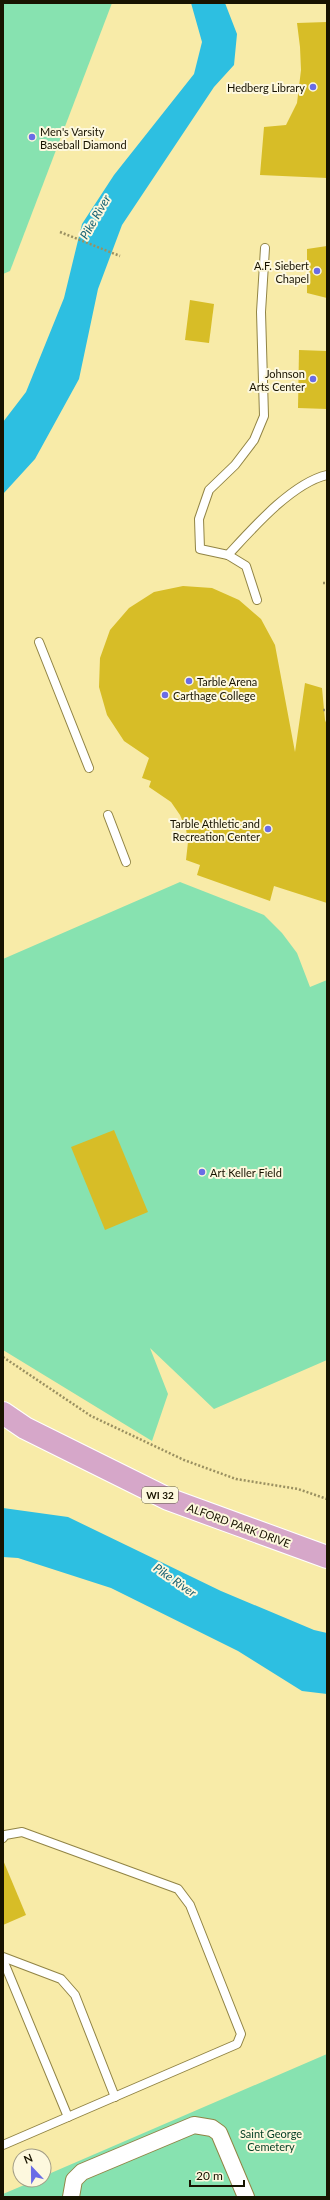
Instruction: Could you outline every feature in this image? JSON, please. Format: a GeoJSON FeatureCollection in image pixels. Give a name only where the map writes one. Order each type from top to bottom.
{"type":"FeatureCollection","features":[{"type":"Feature","properties":{"kind":"main road","name":"ALFORD PARK DRIVE"},"geometry":{"type":"LineString","coordinates":[[3,1413],[25,1428],[168,1499],[327,1557]]}},
{"type":"Feature","properties":{"kind":"street"},"geometry":{"type":"LineString","coordinates":[[71,2197],[74,2180],[82,2172],[194,2125],[212,2128],[219,2133],[246,2197]]}},
{"type":"Feature","properties":{"kind":"lane"},"geometry":{"type":"LineString","coordinates":[[257,600],[246,566],[228,555],[200,549],[199,519],[209,490],[235,465],[254,440],[264,416],[260,312],[265,248]]}},
{"type":"Feature","properties":{"kind":"lane"},"geometry":{"type":"LineString","coordinates":[[228,555],[255,525],[301,486],[327,475]]}},
{"type":"Feature","properties":{"kind":"lane"},"geometry":{"type":"LineString","coordinates":[[39,642],[89,768]]}},
{"type":"Feature","properties":{"kind":"lane"},"geometry":{"type":"LineString","coordinates":[[108,815],[126,862]]}},
{"type":"Feature","properties":{"kind":"lane"},"geometry":{"type":"LineString","coordinates":[[3,1838],[5,1835],[22,1832],[178,1889],[190,1905],[241,2034],[237,2044],[3,2145]]}},
{"type":"Feature","properties":{"kind":"lane"},"geometry":{"type":"LineString","coordinates":[[3,1958],[61,1979],[75,1995],[115,2097]]}},
{"type":"Feature","properties":{"kind":"lane"},"geometry":{"type":"LineString","coordinates":[[3,1958],[68,2117]]}},
{"type":"Feature","properties":{"kind":"path"},"geometry":{"type":"LineString","coordinates":[[60,232],[120,256]]}},
{"type":"Feature","properties":{"kind":"path"},"geometry":{"type":"LineString","coordinates":[[3,1357],[91,1416],[184,1460],[236,1479],[298,1489],[327,1500]]}},
{"type":"Feature","properties":{"kind":"green space","name":"Men's Varsity Baseball Diamond"},"geometry":{"type":"Polygon","coordinates":[[[3,3],[112,3],[10,271],[3,274],[3,3]]]}},
{"type":"Feature","properties":{"kind":"green space","name":"Art Keller Field"},"geometry":{"type":"Polygon","coordinates":[[[180,882],[264,915],[282,933],[297,953],[310,987],[327,980],[327,1360],[214,1409],[150,1348],[168,1394],[152,1441],[3,1350],[3,959],[180,882]]]}},
{"type":"Feature","properties":{"kind":"green space","name":"Saint George Cemetery"},"geometry":{"type":"Polygon","coordinates":[[[327,2054],[327,2197],[3,2197],[3,2194],[17,2188],[52,2188],[52,2173],[327,2054]]]}},
{"type":"Feature","properties":{"kind":"water","name":"Pike River"},"geometry":{"type":"Polygon","coordinates":[[[191,3],[225,3],[237,34],[234,65],[214,87],[122,225],[98,289],[79,379],[35,459],[3,494],[3,422],[26,392],[64,298],[82,224],[114,175],[194,74],[202,42],[191,3]]]}},
{"type":"Feature","properties":{"kind":"water","name":"Pike River"},"geometry":{"type":"Polygon","coordinates":[[[3,1508],[68,1517],[221,1591],[314,1630],[327,1633],[327,1694],[302,1691],[238,1651],[111,1588],[18,1558],[3,1557],[3,1508]]]}},
{"type":"Feature","properties":{"kind":"building","name":"Hedberg Library"},"geometry":{"type":"Polygon","coordinates":[[[327,22],[327,178],[260,175],[264,127],[286,125],[297,103],[301,70],[297,23],[327,22]]]}},
{"type":"Feature","properties":{"kind":"building","name":"A.F. Siebert Chapel"},"geometry":{"type":"Polygon","coordinates":[[[327,246],[327,298],[307,293],[307,249],[327,246]]]}},
{"type":"Feature","properties":{"kind":"building"},"geometry":{"type":"Polygon","coordinates":[[[190,300],[214,304],[209,343],[185,340],[190,300]]]}},
{"type":"Feature","properties":{"kind":"building","name":"Johnson Arts Center"},"geometry":{"type":"Polygon","coordinates":[[[299,350],[327,351],[327,409],[298,408],[299,350]]]}},
{"type":"Feature","properties":{"kind":"building"},"geometry":{"type":"Polygon","coordinates":[[[183,586],[212,588],[239,600],[261,619],[275,645],[295,752],[305,683],[322,688],[325,720],[327,725],[327,903],[274,886],[270,901],[197,875],[200,865],[186,860],[188,842],[186,829],[180,815],[171,802],[149,787],[151,781],[142,778],[149,758],[124,741],[107,715],[99,687],[100,658],[110,630],[129,608],[154,592],[183,586]]]}},
{"type":"Feature","properties":{"kind":"building"},"geometry":{"type":"Polygon","coordinates":[[[114,1130],[148,1212],[105,1230],[71,1147],[114,1130]]]}},
{"type":"Feature","properties":{"kind":"building"},"geometry":{"type":"Polygon","coordinates":[[[3,1860],[26,1915],[3,1925],[3,1860]]]}},
{"type":"Feature","properties":{"kind":"place","name":"Hedberg Library"},"geometry":{"type":"Point","coordinates":[313,87]}},
{"type":"Feature","properties":{"kind":"place","name":"Men's Varsity Baseball Diamond"},"geometry":{"type":"Point","coordinates":[32,137]}},
{"type":"Feature","properties":{"kind":"place","name":"A.F. Siebert Chapel"},"geometry":{"type":"Point","coordinates":[317,271]}},
{"type":"Feature","properties":{"kind":"place","name":"Johnson Arts Center"},"geometry":{"type":"Point","coordinates":[313,379]}},
{"type":"Feature","properties":{"kind":"place","name":"Tarble Arena"},"geometry":{"type":"Point","coordinates":[189,681]}},
{"type":"Feature","properties":{"kind":"place","name":"Carthage College"},"geometry":{"type":"Point","coordinates":[165,695]}},
{"type":"Feature","properties":{"kind":"place","name":"Tarble Athletic and Recreation Center"},"geometry":{"type":"Point","coordinates":[268,829]}},
{"type":"Feature","properties":{"kind":"place","name":"Art Keller Field"},"geometry":{"type":"Point","coordinates":[202,1172]}}]}
